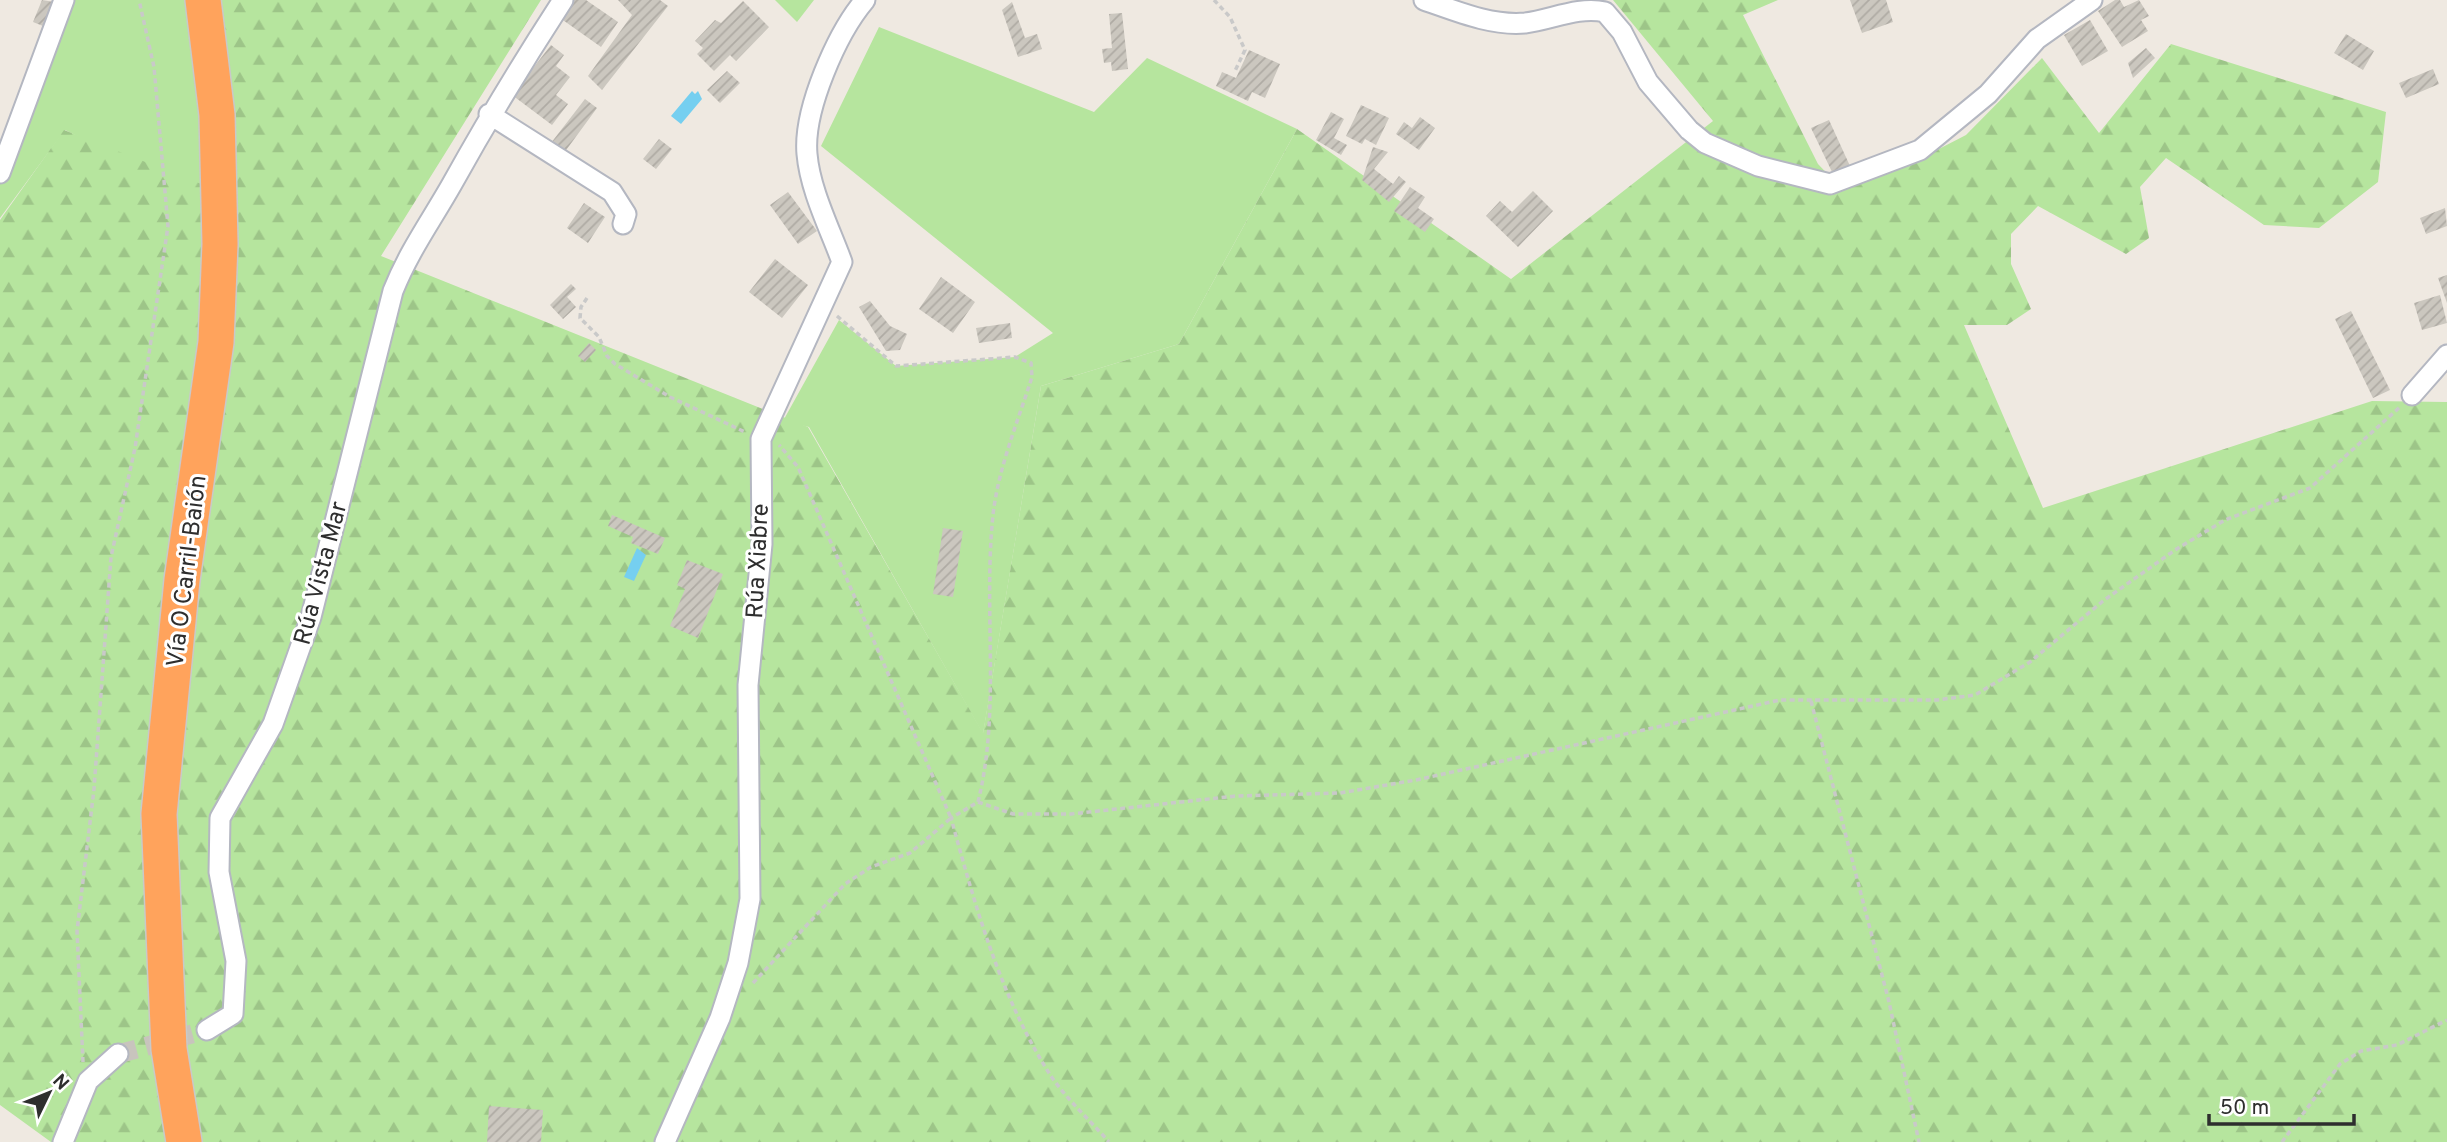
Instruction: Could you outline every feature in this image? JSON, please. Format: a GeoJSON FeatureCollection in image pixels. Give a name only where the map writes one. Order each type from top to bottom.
{"type":"FeatureCollection","features":[{"type":"Feature","properties":{"kind":"highway","name":"Vía O Carril-Baión"},"geometry":{"type":"LineString","coordinates":[[184,1142],[169,1049],[159,814],[182,580],[216,342],[220,244],[218,115],[203,0]]}},
{"type":"Feature","properties":{"kind":"street"},"geometry":{"type":"LineString","coordinates":[[0,173],[64,0]]}},
{"type":"Feature","properties":{"kind":"street","name":"Rúa Vista Mar"},"geometry":{"type":"LineString","coordinates":[[207,1030],[233,1014],[236,961],[219,872],[220,818],[272,723],[311,617],[393,291],[407,254],[451,186],[489,114],[563,0]]}},
{"type":"Feature","properties":{"kind":"street","name":"Rúa Xiabre"},"geometry":{"type":"LineString","coordinates":[[665,1142],[723,1007],[738,963],[750,899],[748,685],[762,544],[761,439],[842,262],[807,154],[814,101],[852,16],[865,0]]}},
{"type":"Feature","properties":{"kind":"street"},"geometry":{"type":"LineString","coordinates":[[1424,0],[1490,20],[1523,23],[1592,9],[1605,12],[1622,32],[1648,82],[1689,130],[1705,143],[1758,166],[1830,184],[1920,150],[1988,94],[2037,39],[2092,0]]}},
{"type":"Feature","properties":{"kind":"street"},"geometry":{"type":"LineString","coordinates":[[489,114],[612,192],[626,214],[623,224]]}},
{"type":"Feature","properties":{"kind":"street"},"geometry":{"type":"LineString","coordinates":[[2412,395],[2447,355]]}},
{"type":"Feature","properties":{"kind":"street"},"geometry":{"type":"LineString","coordinates":[[64,1142],[88,1081],[118,1054]]}},
{"type":"Feature","properties":{"kind":"path"},"geometry":{"type":"LineString","coordinates":[[88,1081],[81,1053],[78,931],[94,789],[111,557],[137,436],[168,226],[153,67],[139,0]]}},
{"type":"Feature","properties":{"kind":"path"},"geometry":{"type":"LineString","coordinates":[[1214,0],[1230,17],[1245,50],[1234,73]]}},
{"type":"Feature","properties":{"kind":"path"},"geometry":{"type":"LineString","coordinates":[[748,989],[845,884],[871,867],[910,853],[951,818],[978,802],[988,761],[989,593],[993,513],[1032,377],[1031,363],[1015,357],[896,366],[839,320],[826,296]]}},
{"type":"Feature","properties":{"kind":"path"},"geometry":{"type":"LineString","coordinates":[[587,298],[581,307],[580,318],[599,337],[607,356],[615,364],[670,397],[781,446],[798,467],[951,818],[973,899],[1013,1007],[1050,1075],[1109,1142]]}},
{"type":"Feature","properties":{"kind":"path"},"geometry":{"type":"LineString","coordinates":[[978,802],[1013,814],[1072,814],[1236,796],[1340,793],[1416,780],[1780,700],[1937,700],[1975,695],[2030,662],[2102,601],[2175,550],[2225,520],[2310,488],[2412,395]]}},
{"type":"Feature","properties":{"kind":"path"},"geometry":{"type":"LineString","coordinates":[[1811,701],[1889,1002],[1919,1142]]}},
{"type":"Feature","properties":{"kind":"path"},"geometry":{"type":"LineString","coordinates":[[2282,1142],[2340,1064],[2361,1051],[2397,1045],[2447,1020]]}},
{"type":"Feature","properties":{"kind":"green space"},"geometry":{"type":"Polygon","coordinates":[[[64,0],[203,0],[220,205],[65,130],[0,218],[0,173],[64,0]]]}},
{"type":"Feature","properties":{"kind":"green space"},"geometry":{"type":"Polygon","coordinates":[[[203,0],[541,0],[381,256],[808,427],[983,733],[1041,386],[1179,344],[1297,129],[1511,279],[1713,121],[1613,0],[1778,0],[1743,15],[1818,164],[1841,188],[1904,167],[1966,135],[2042,58],[2099,133],[2171,44],[2386,112],[2378,182],[2319,228],[2264,225],[2166,158],[2140,187],[2149,238],[2126,254],[2038,206],[2011,234],[2011,264],[2031,309],[2007,325],[1964,325],[2043,508],[2372,401],[2447,402],[2447,1142],[51,1142],[0,1105],[0,220],[64,130],[219,191],[203,0]]]}},
{"type":"Feature","properties":{"kind":"green space"},"geometry":{"type":"Polygon","coordinates":[[[775,0],[814,0],[797,22],[775,0]]]}},
{"type":"Feature","properties":{"kind":"green space"},"geometry":{"type":"Polygon","coordinates":[[[879,27],[1094,112],[1147,58],[1297,129],[1179,344],[1041,386],[983,734],[809,427],[783,421],[839,320],[896,366],[1015,357],[1053,333],[821,146],[879,27]]]}},
{"type":"Feature","properties":{"kind":"water"},"geometry":{"type":"Polygon","coordinates":[[[692,91],[695,94],[698,91],[702,99],[681,124],[671,116],[692,91]]]}},
{"type":"Feature","properties":{"kind":"water"},"geometry":{"type":"Polygon","coordinates":[[[637,548],[646,555],[634,581],[624,577],[637,548]]]}},
{"type":"Feature","properties":{"kind":"building"},"geometry":{"type":"Polygon","coordinates":[[[42,0],[54,2],[43,26],[33,22],[42,0]]]}},
{"type":"Feature","properties":{"kind":"building"},"geometry":{"type":"Polygon","coordinates":[[[573,0],[586,0],[618,22],[601,47],[560,18],[573,0]]]}},
{"type":"Feature","properties":{"kind":"building"},"geometry":{"type":"Polygon","coordinates":[[[618,0],[660,0],[668,6],[602,90],[588,76],[632,15],[618,0]]]}},
{"type":"Feature","properties":{"kind":"building"},"geometry":{"type":"Polygon","coordinates":[[[1850,0],[1886,0],[1893,22],[1862,33],[1850,0]]]}},
{"type":"Feature","properties":{"kind":"building"},"geometry":{"type":"Polygon","coordinates":[[[2115,0],[2120,0],[2124,7],[2139,0],[2149,16],[2141,20],[2148,31],[2122,47],[2098,11],[2115,0]]]}},
{"type":"Feature","properties":{"kind":"building"},"geometry":{"type":"Polygon","coordinates":[[[743,1],[769,27],[736,61],[730,55],[714,71],[697,54],[703,48],[695,41],[715,20],[721,23],[743,1]]]}},
{"type":"Feature","properties":{"kind":"building"},"geometry":{"type":"Polygon","coordinates":[[[1012,2],[1025,38],[1037,34],[1042,49],[1018,57],[1002,10],[1012,2]]]}},
{"type":"Feature","properties":{"kind":"building"},"geometry":{"type":"Polygon","coordinates":[[[1122,13],[1128,69],[1112,71],[1111,62],[1104,63],[1102,49],[1112,48],[1109,14],[1122,13]]]}},
{"type":"Feature","properties":{"kind":"building"},"geometry":{"type":"Polygon","coordinates":[[[2090,20],[2108,51],[2082,66],[2064,35],[2090,20]]]}},
{"type":"Feature","properties":{"kind":"building"},"geometry":{"type":"Polygon","coordinates":[[[2346,34],[2374,51],[2363,70],[2334,53],[2346,34]]]}},
{"type":"Feature","properties":{"kind":"building"},"geometry":{"type":"Polygon","coordinates":[[[551,45],[564,55],[556,66],[570,77],[556,95],[568,104],[552,125],[512,95],[551,45]]]}},
{"type":"Feature","properties":{"kind":"building"},"geometry":{"type":"Polygon","coordinates":[[[2146,48],[2155,58],[2133,78],[2128,63],[2146,48]]]}},
{"type":"Feature","properties":{"kind":"building"},"geometry":{"type":"Polygon","coordinates":[[[1249,50],[1280,64],[1265,98],[1252,92],[1248,101],[1216,86],[1222,72],[1236,78],[1249,50]]]}},
{"type":"Feature","properties":{"kind":"building"},"geometry":{"type":"Polygon","coordinates":[[[2433,69],[2439,84],[2406,98],[2399,83],[2433,69]]]}},
{"type":"Feature","properties":{"kind":"building"},"geometry":{"type":"Polygon","coordinates":[[[727,71],[740,83],[720,103],[707,90],[727,71]]]}},
{"type":"Feature","properties":{"kind":"building"},"geometry":{"type":"Polygon","coordinates":[[[585,99],[597,108],[564,153],[551,143],[585,99]]]}},
{"type":"Feature","properties":{"kind":"building"},"geometry":{"type":"Polygon","coordinates":[[[1361,105],[1389,118],[1376,145],[1365,139],[1362,144],[1346,136],[1361,105]]]}},
{"type":"Feature","properties":{"kind":"building"},"geometry":{"type":"Polygon","coordinates":[[[1331,112],[1344,119],[1334,138],[1347,145],[1341,155],[1316,140],[1331,112]]]}},
{"type":"Feature","properties":{"kind":"building"},"geometry":{"type":"Polygon","coordinates":[[[1420,117],[1435,128],[1419,150],[1396,134],[1404,122],[1412,128],[1420,117]]]}},
{"type":"Feature","properties":{"kind":"building"},"geometry":{"type":"Polygon","coordinates":[[[1829,120],[1850,166],[1833,174],[1811,128],[1829,120]]]}},
{"type":"Feature","properties":{"kind":"building"},"geometry":{"type":"Polygon","coordinates":[[[659,139],[672,149],[656,169],[643,159],[659,139]]]}},
{"type":"Feature","properties":{"kind":"building"},"geometry":{"type":"Polygon","coordinates":[[[1373,147],[1388,152],[1374,169],[1393,184],[1399,176],[1406,182],[1389,202],[1362,180],[1373,147]]]}},
{"type":"Feature","properties":{"kind":"building"},"geometry":{"type":"Polygon","coordinates":[[[1410,187],[1425,197],[1418,208],[1434,219],[1425,232],[1394,211],[1410,187]]]}},
{"type":"Feature","properties":{"kind":"building"},"geometry":{"type":"Polygon","coordinates":[[[1533,191],[1553,211],[1518,247],[1486,216],[1500,201],[1512,212],[1533,191]]]}},
{"type":"Feature","properties":{"kind":"building"},"geometry":{"type":"Polygon","coordinates":[[[788,192],[817,231],[798,244],[770,205],[788,192]]]}},
{"type":"Feature","properties":{"kind":"building"},"geometry":{"type":"Polygon","coordinates":[[[584,203],[605,217],[588,243],[567,228],[584,203]]]}},
{"type":"Feature","properties":{"kind":"building"},"geometry":{"type":"Polygon","coordinates":[[[2445,208],[2447,226],[2426,234],[2420,218],[2445,208]]]}},
{"type":"Feature","properties":{"kind":"building"},"geometry":{"type":"Polygon","coordinates":[[[775,259],[808,285],[782,318],[749,292],[775,259]]]}},
{"type":"Feature","properties":{"kind":"building"},"geometry":{"type":"Polygon","coordinates":[[[2447,275],[2447,303],[2438,278],[2447,275]]]}},
{"type":"Feature","properties":{"kind":"building"},"geometry":{"type":"Polygon","coordinates":[[[941,277],[975,302],[953,333],[919,309],[941,277]]]}},
{"type":"Feature","properties":{"kind":"building"},"geometry":{"type":"Polygon","coordinates":[[[571,284],[576,289],[567,297],[576,307],[563,319],[550,305],[571,284]]]}},
{"type":"Feature","properties":{"kind":"building"},"geometry":{"type":"Polygon","coordinates":[[[2440,295],[2447,323],[2422,330],[2414,303],[2440,295]]]}},
{"type":"Feature","properties":{"kind":"building"},"geometry":{"type":"Polygon","coordinates":[[[870,301],[890,326],[907,334],[900,350],[886,351],[859,307],[870,301]]]}},
{"type":"Feature","properties":{"kind":"building"},"geometry":{"type":"Polygon","coordinates":[[[2351,311],[2390,390],[2373,398],[2335,319],[2351,311]]]}},
{"type":"Feature","properties":{"kind":"building"},"geometry":{"type":"Polygon","coordinates":[[[1010,323],[1012,338],[979,343],[976,328],[1010,323]]]}},
{"type":"Feature","properties":{"kind":"building"},"geometry":{"type":"Polygon","coordinates":[[[589,343],[596,350],[585,362],[578,356],[589,343]]]}},
{"type":"Feature","properties":{"kind":"building"},"geometry":{"type":"Polygon","coordinates":[[[612,515],[665,538],[658,554],[631,543],[633,537],[608,526],[612,515]]]}},
{"type":"Feature","properties":{"kind":"building"},"geometry":{"type":"Polygon","coordinates":[[[943,528],[963,531],[953,597],[933,594],[943,528]]]}},
{"type":"Feature","properties":{"kind":"building"},"geometry":{"type":"Polygon","coordinates":[[[687,560],[723,574],[698,638],[670,626],[685,589],[677,585],[687,560]]]}},
{"type":"Feature","properties":{"kind":"building"},"geometry":{"type":"Polygon","coordinates":[[[489,1106],[543,1110],[541,1142],[487,1142],[489,1106]]]}},
{"type":"Feature","properties":{"kind":"tunnel"},"geometry":{"type":"LineString","coordinates":[[118,1054],[207,1030]]}}]}
